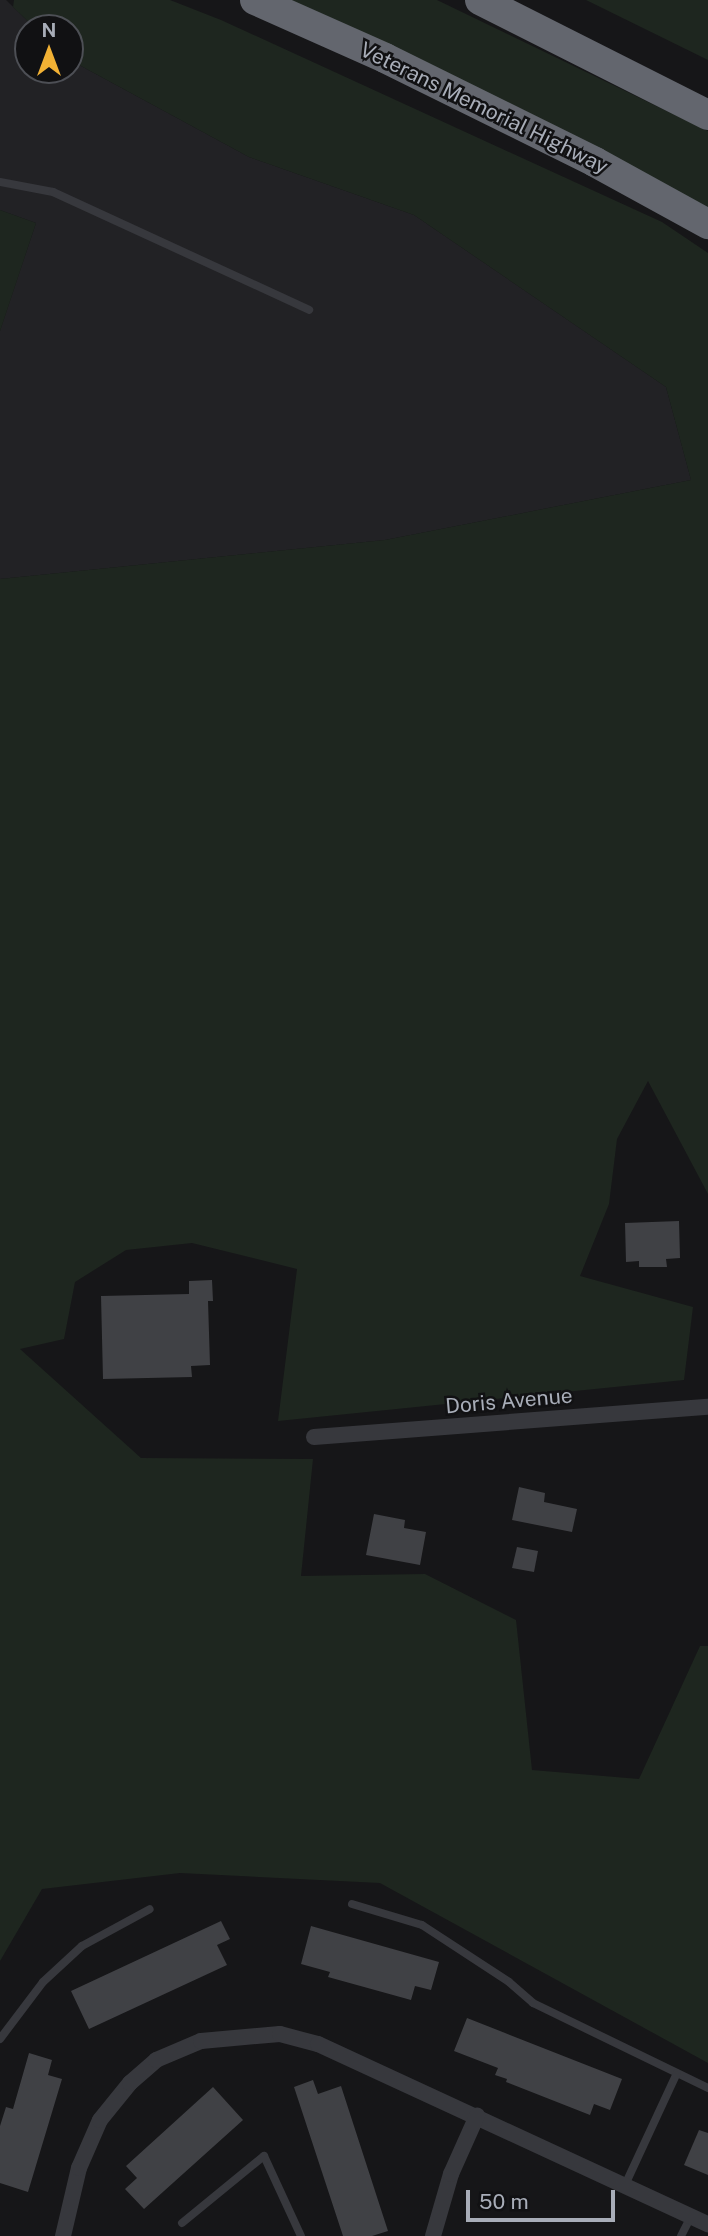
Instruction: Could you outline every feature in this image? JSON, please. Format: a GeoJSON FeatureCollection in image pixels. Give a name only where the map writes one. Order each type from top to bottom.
{"type":"FeatureCollection","features":[{"type":"Feature","properties":{"kind":"highway","name":"Veterans Memorial Highway"},"geometry":{"type":"LineString","coordinates":[[255,0],[385,58],[595,162],[708,224]]}},
{"type":"Feature","properties":{"kind":"highway"},"geometry":{"type":"LineString","coordinates":[[480,0],[708,116]]}},
{"type":"Feature","properties":{"kind":"street","name":"Doris Avenue"},"geometry":{"type":"LineString","coordinates":[[314,1437],[708,1407]]}},
{"type":"Feature","properties":{"kind":"street"},"geometry":{"type":"LineString","coordinates":[[63,2236],[79,2168],[100,2120],[130,2083],[156,2060],[201,2041],[280,2034],[317,2044],[708,2224]]}},
{"type":"Feature","properties":{"kind":"street"},"geometry":{"type":"LineString","coordinates":[[433,2236],[451,2174],[477,2116]]}},
{"type":"Feature","properties":{"kind":"lane"},"geometry":{"type":"LineString","coordinates":[[0,182],[53,192],[309,310]]}},
{"type":"Feature","properties":{"kind":"lane"},"geometry":{"type":"LineString","coordinates":[[352,1903],[422,1925],[509,1982],[533,2003],[708,2088]]}},
{"type":"Feature","properties":{"kind":"lane"},"geometry":{"type":"LineString","coordinates":[[0,2039],[43,1982],[82,1946],[150,1909]]}},
{"type":"Feature","properties":{"kind":"lane"},"geometry":{"type":"LineString","coordinates":[[625,2185],[677,2073]]}},
{"type":"Feature","properties":{"kind":"lane"},"geometry":{"type":"LineString","coordinates":[[182,2223],[264,2156],[301,2236]]}},
{"type":"Feature","properties":{"kind":"lane"},"geometry":{"type":"LineString","coordinates":[[681,2236],[691,2216]]}},
{"type":"Feature","properties":{"kind":"shaded area"},"geometry":{"type":"Polygon","coordinates":[[[0,0],[6,0],[20,14],[14,14],[14,84],[84,84],[84,68],[249,157],[414,215],[666,387],[691,480],[385,540],[0,579],[0,331],[36,223],[0,210],[0,0]]]}},
{"type":"Feature","properties":{"kind":"shaded area"},"geometry":{"type":"Polygon","coordinates":[[[14,0],[170,0],[221,20],[662,222],[708,253],[708,1194],[648,1081],[617,1139],[609,1204],[580,1276],[693,1307],[684,1380],[278,1421],[297,1269],[192,1243],[126,1250],[75,1282],[64,1339],[20,1349],[141,1458],[313,1459],[301,1576],[425,1574],[516,1620],[532,1770],[639,1779],[700,1646],[708,1646],[708,2063],[380,1883],[180,1873],[42,1889],[0,1961],[0,579],[385,540],[691,480],[666,387],[414,215],[249,157],[84,68],[84,14],[20,14],[13,7],[14,0]]]}},
{"type":"Feature","properties":{"kind":"shaded area"},"geometry":{"type":"Polygon","coordinates":[[[283,0],[437,0],[708,131],[708,209],[283,0]]]}},
{"type":"Feature","properties":{"kind":"shaded area"},"geometry":{"type":"Polygon","coordinates":[[[586,0],[708,0],[708,60],[586,0]]]}},
{"type":"Feature","properties":{"kind":"shaded area"},"geometry":{"type":"Polygon","coordinates":[[[0,210],[36,223],[0,331],[0,210]]]}},
{"type":"Feature","properties":{"kind":"building"},"geometry":{"type":"Polygon","coordinates":[[[679,1221],[680,1258],[666,1259],[667,1267],[639,1267],[639,1261],[626,1262],[625,1223],[679,1221]]]}},
{"type":"Feature","properties":{"kind":"building"},"geometry":{"type":"Polygon","coordinates":[[[212,1280],[213,1301],[208,1301],[210,1365],[191,1366],[192,1377],[103,1379],[101,1296],[189,1294],[189,1281],[212,1280]]]}},
{"type":"Feature","properties":{"kind":"building"},"geometry":{"type":"Polygon","coordinates":[[[519,1487],[545,1493],[544,1502],[577,1509],[572,1532],[512,1520],[519,1487]]]}},
{"type":"Feature","properties":{"kind":"building"},"geometry":{"type":"Polygon","coordinates":[[[374,1514],[405,1520],[404,1528],[426,1532],[420,1565],[366,1555],[374,1514]]]}},
{"type":"Feature","properties":{"kind":"building"},"geometry":{"type":"Polygon","coordinates":[[[517,1547],[538,1551],[534,1572],[512,1568],[517,1547]]]}},
{"type":"Feature","properties":{"kind":"building"},"geometry":{"type":"Polygon","coordinates":[[[221,1921],[230,1939],[217,1945],[227,1965],[89,2029],[71,1991],[221,1921]]]}},
{"type":"Feature","properties":{"kind":"building"},"geometry":{"type":"Polygon","coordinates":[[[311,1926],[439,1962],[431,1990],[415,1986],[411,2000],[328,1977],[330,1972],[301,1964],[311,1926]]]}},
{"type":"Feature","properties":{"kind":"building"},"geometry":{"type":"Polygon","coordinates":[[[467,2018],[622,2079],[610,2110],[594,2104],[590,2115],[506,2082],[507,2079],[495,2075],[498,2068],[454,2051],[467,2018]]]}},
{"type":"Feature","properties":{"kind":"building"},"geometry":{"type":"Polygon","coordinates":[[[29,2053],[52,2060],[48,2075],[62,2079],[28,2192],[0,2183],[0,2126],[6,2107],[13,2109],[29,2053]]]}},
{"type":"Feature","properties":{"kind":"building"},"geometry":{"type":"Polygon","coordinates":[[[313,2080],[318,2094],[341,2086],[388,2231],[372,2236],[343,2236],[294,2087],[313,2080]]]}},
{"type":"Feature","properties":{"kind":"building"},"geometry":{"type":"Polygon","coordinates":[[[213,2087],[243,2120],[144,2209],[125,2189],[137,2178],[126,2166],[213,2087]]]}},
{"type":"Feature","properties":{"kind":"building"},"geometry":{"type":"Polygon","coordinates":[[[699,2130],[708,2133],[708,2175],[684,2165],[699,2130]]]}}]}
